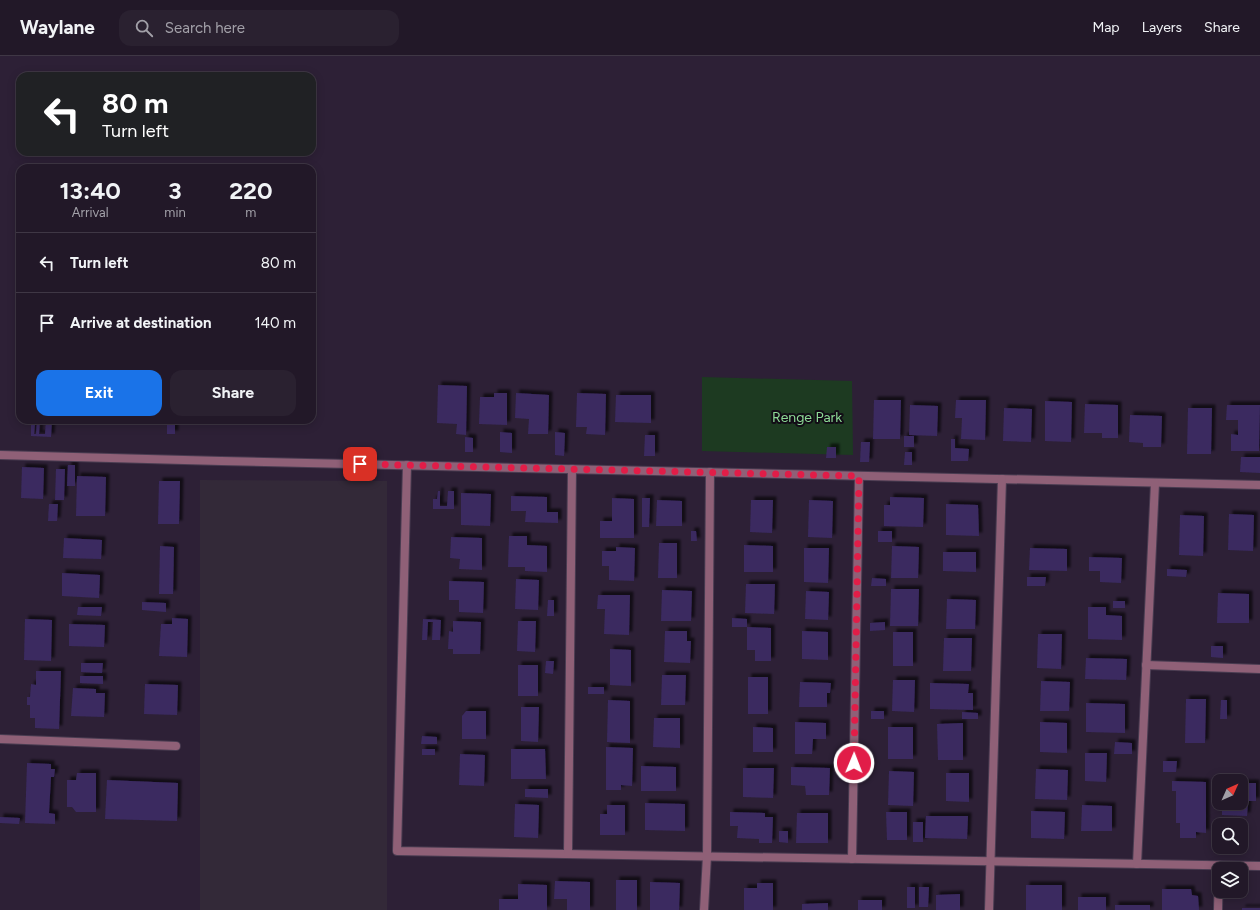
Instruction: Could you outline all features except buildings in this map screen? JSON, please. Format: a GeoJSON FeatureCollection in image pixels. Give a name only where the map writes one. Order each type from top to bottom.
{"type":"FeatureCollection","features":[{"type":"Feature","properties":{"kind":"street"},"geometry":{"type":"LineString","coordinates":[[0,455],[1260,485]]}},
{"type":"Feature","properties":{"kind":"street"},"geometry":{"type":"LineString","coordinates":[[407,465],[397,851],[1212,865]]}},
{"type":"Feature","properties":{"kind":"street"},"geometry":{"type":"LineString","coordinates":[[568,854],[572,469]]}},
{"type":"Feature","properties":{"kind":"street"},"geometry":{"type":"LineString","coordinates":[[704,910],[707,856],[710,472]]}},
{"type":"Feature","properties":{"kind":"street"},"geometry":{"type":"LineString","coordinates":[[852,859],[859,476]]}},
{"type":"Feature","properties":{"kind":"street"},"geometry":{"type":"LineString","coordinates":[[989,910],[1002,479]]}},
{"type":"Feature","properties":{"kind":"street"},"geometry":{"type":"LineString","coordinates":[[1137,864],[1155,483]]}},
{"type":"Feature","properties":{"kind":"street"},"geometry":{"type":"LineString","coordinates":[[1146,665],[1260,669]]}},
{"type":"Feature","properties":{"kind":"street"},"geometry":{"type":"LineString","coordinates":[[0,739],[176,746]]}},
{"type":"Feature","properties":{"kind":"street"},"geometry":{"type":"LineString","coordinates":[[1248,866],[1260,866]]}},
{"type":"Feature","properties":{"kind":"street"},"geometry":{"type":"LineString","coordinates":[[1218,898],[1218,910]]}},
{"type":"Feature","properties":{"kind":"shaded area"},"geometry":{"type":"Polygon","coordinates":[[[200,480],[387,481],[387,910],[200,910],[200,480]]]}},
{"type":"Feature","properties":{"kind":"green space","name":"Renge Park"},"geometry":{"type":"Polygon","coordinates":[[[702,377],[852,381],[853,455],[702,451],[702,377]]]}},
{"type":"Feature","properties":{"kind":"route"},"geometry":{"type":"LineString","coordinates":[[360,464],[859,476],[854,763]]}}]}
